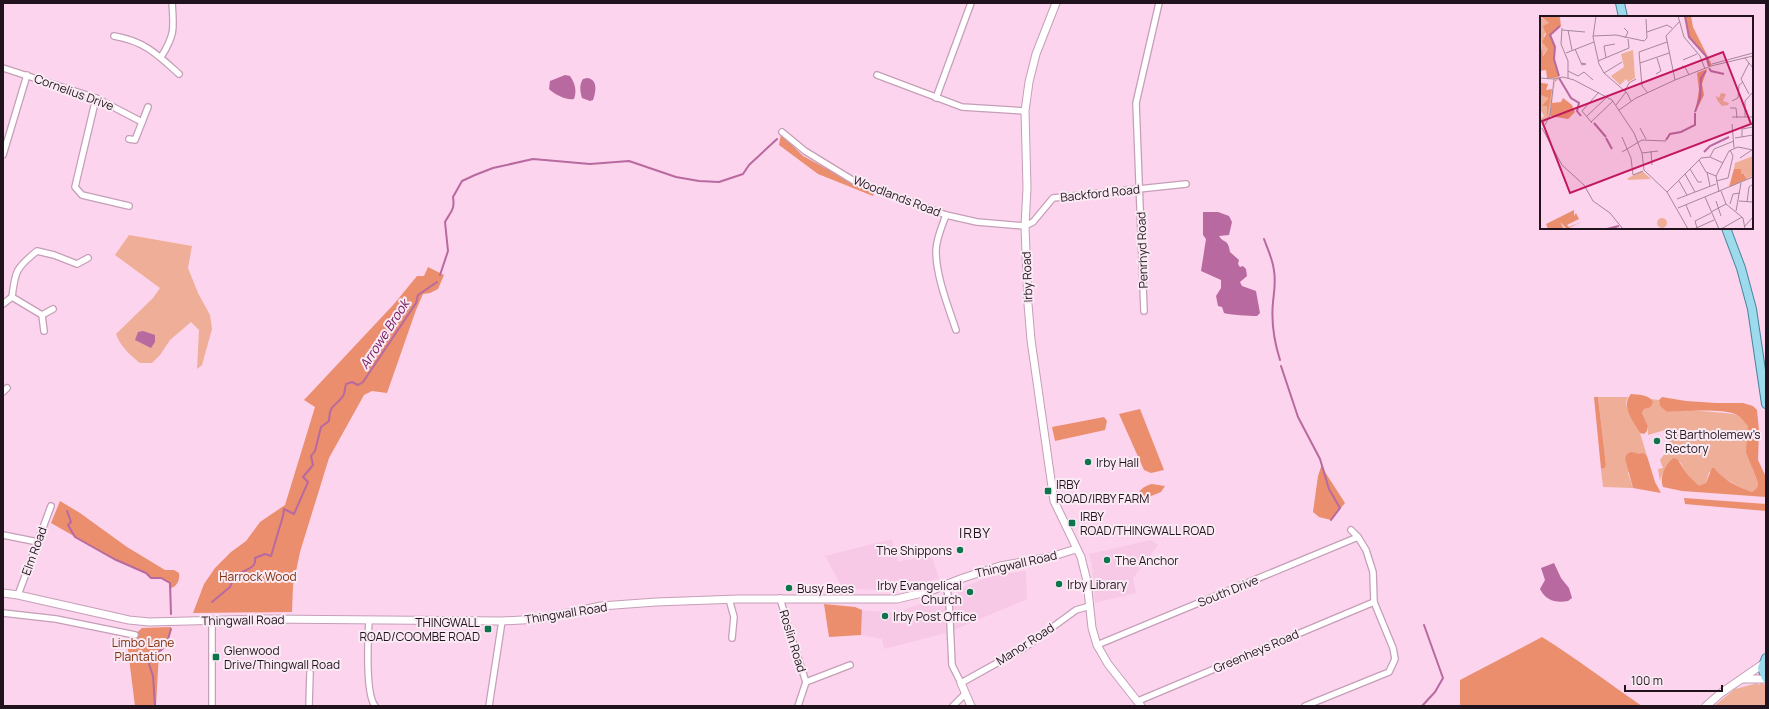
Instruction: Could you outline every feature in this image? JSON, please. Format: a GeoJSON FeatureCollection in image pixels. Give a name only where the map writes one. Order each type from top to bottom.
{"type":"FeatureCollection","features":[{"type":"Feature","properties":{"kind":"main road"},"geometry":{"type":"LineString","coordinates":[[1620,3],[1623,16]]}},
{"type":"Feature","properties":{"kind":"main road"},"geometry":{"type":"LineString","coordinates":[[1726,229],[1741,268],[1752,309],[1766,404]]}},
{"type":"Feature","properties":{"kind":"main road"},"geometry":{"type":"LineString","coordinates":[[1764,661],[1762,672],[1766,679]]}},
{"type":"Feature","properties":{"kind":"street"},"geometry":{"type":"LineString","coordinates":[[161,57],[171,41],[174,25],[172,3]]}},
{"type":"Feature","properties":{"kind":"street"},"geometry":{"type":"LineString","coordinates":[[936,98],[971,3]]}},
{"type":"Feature","properties":{"kind":"street","name":"Irby Road"},"geometry":{"type":"LineString","coordinates":[[1056,3],[1036,54],[1029,82],[1025,111],[1027,188],[1025,226],[1031,340],[1054,501],[1081,557],[1087,581],[1092,628],[1097,645],[1108,664],[1140,704]]}},
{"type":"Feature","properties":{"kind":"street","name":"Penrhyd Road"},"geometry":{"type":"LineString","coordinates":[[1144,311],[1141,188],[1136,103],[1159,3]]}},
{"type":"Feature","properties":{"kind":"street"},"geometry":{"type":"LineString","coordinates":[[114,36],[131,39],[137,42],[161,57],[179,74]]}},
{"type":"Feature","properties":{"kind":"street","name":"Cornelius Drive"},"geometry":{"type":"LineString","coordinates":[[3,68],[96,98],[142,122]]}},
{"type":"Feature","properties":{"kind":"street"},"geometry":{"type":"LineString","coordinates":[[3,155],[27,75]]}},
{"type":"Feature","properties":{"kind":"street"},"geometry":{"type":"LineString","coordinates":[[877,75],[962,107],[1025,111]]}},
{"type":"Feature","properties":{"kind":"street"},"geometry":{"type":"LineString","coordinates":[[96,98],[75,187],[82,195],[129,206]]}},
{"type":"Feature","properties":{"kind":"street"},"geometry":{"type":"LineString","coordinates":[[130,139],[136,140],[148,107]]}},
{"type":"Feature","properties":{"kind":"street","name":"Woodlands Road"},"geometry":{"type":"LineString","coordinates":[[782,132],[805,151],[854,181],[946,215],[977,222],[1025,226]]}},
{"type":"Feature","properties":{"kind":"street","name":"Backford Road"},"geometry":{"type":"LineString","coordinates":[[1025,226],[1033,222],[1053,198],[1186,184]]}},
{"type":"Feature","properties":{"kind":"street"},"geometry":{"type":"LineString","coordinates":[[946,215],[936,250],[945,297],[956,330]]}},
{"type":"Feature","properties":{"kind":"street"},"geometry":{"type":"LineString","coordinates":[[3,304],[12,297],[14,276],[21,264],[37,252],[54,255],[77,264],[88,258]]}},
{"type":"Feature","properties":{"kind":"street"},"geometry":{"type":"LineString","coordinates":[[12,297],[42,315]]}},
{"type":"Feature","properties":{"kind":"street"},"geometry":{"type":"LineString","coordinates":[[42,315],[53,309]]}},
{"type":"Feature","properties":{"kind":"street"},"geometry":{"type":"LineString","coordinates":[[42,315],[44,331]]}},
{"type":"Feature","properties":{"kind":"street","name":"Elm Road"},"geometry":{"type":"LineString","coordinates":[[18,595],[51,506]]}},
{"type":"Feature","properties":{"kind":"street"},"geometry":{"type":"LineString","coordinates":[[1305,706],[1389,672],[1395,659],[1393,648],[1374,602],[1373,572],[1366,550],[1358,537],[1351,530]]}},
{"type":"Feature","properties":{"kind":"street"},"geometry":{"type":"LineString","coordinates":[[3,535],[38,542]]}},
{"type":"Feature","properties":{"kind":"street","name":"South Drive"},"geometry":{"type":"LineString","coordinates":[[1097,645],[1358,537]]}},
{"type":"Feature","properties":{"kind":"street","name":"Thingwall Road"},"geometry":{"type":"LineString","coordinates":[[3,593],[129,620],[149,622],[266,619],[502,621],[540,619],[601,606],[656,602],[780,598],[889,600],[930,591],[946,584],[1000,566],[1050,557],[1076,549]]}},
{"type":"Feature","properties":{"kind":"street"},"geometry":{"type":"LineString","coordinates":[[946,584],[949,601],[952,665],[971,706]]}},
{"type":"Feature","properties":{"kind":"street","name":"Roslin Road"},"geometry":{"type":"LineString","coordinates":[[780,598],[790,636],[806,682],[798,706]]}},
{"type":"Feature","properties":{"kind":"street"},"geometry":{"type":"LineString","coordinates":[[729,599],[734,617],[732,638]]}},
{"type":"Feature","properties":{"kind":"street","name":"Greenheys Road"},"geometry":{"type":"LineString","coordinates":[[1140,704],[1374,602]]}},
{"type":"Feature","properties":{"kind":"street","name":"Manor Road"},"geometry":{"type":"LineString","coordinates":[[961,683],[1024,648],[1076,610],[1090,606]]}},
{"type":"Feature","properties":{"kind":"street"},"geometry":{"type":"LineString","coordinates":[[3,613],[56,619],[135,635]]}},
{"type":"Feature","properties":{"kind":"street"},"geometry":{"type":"LineString","coordinates":[[212,620],[212,706]]}},
{"type":"Feature","properties":{"kind":"street"},"geometry":{"type":"LineString","coordinates":[[369,620],[368,658],[372,700],[375,706]]}},
{"type":"Feature","properties":{"kind":"street"},"geometry":{"type":"LineString","coordinates":[[489,706],[502,621]]}},
{"type":"Feature","properties":{"kind":"street"},"geometry":{"type":"LineString","coordinates":[[1706,706],[1721,693],[1743,679],[1764,661]]}},
{"type":"Feature","properties":{"kind":"street"},"geometry":{"type":"LineString","coordinates":[[806,682],[850,665]]}},
{"type":"Feature","properties":{"kind":"street"},"geometry":{"type":"LineString","coordinates":[[309,706],[310,673]]}},
{"type":"Feature","properties":{"kind":"street"},"geometry":{"type":"LineString","coordinates":[[1743,679],[1766,679]]}},
{"type":"Feature","properties":{"kind":"street"},"geometry":{"type":"LineString","coordinates":[[953,706],[965,694]]}},
{"type":"Feature","properties":{"kind":"shaded area"},"geometry":{"type":"Polygon","coordinates":[[[565,75],[570,76],[573,81],[575,90],[574,99],[561,97],[549,89],[550,81],[565,75]]]}},
{"type":"Feature","properties":{"kind":"shaded area"},"geometry":{"type":"Polygon","coordinates":[[[583,79],[591,79],[595,83],[595,93],[593,100],[590,101],[582,98],[580,90],[583,79]]]}},
{"type":"Feature","properties":{"kind":"shaded area"},"geometry":{"type":"Polygon","coordinates":[[[1203,212],[1218,212],[1229,216],[1232,222],[1229,235],[1219,236],[1227,243],[1230,252],[1239,260],[1238,264],[1240,267],[1243,266],[1246,269],[1247,276],[1240,282],[1242,286],[1256,291],[1260,313],[1257,316],[1224,313],[1222,307],[1218,306],[1216,296],[1221,288],[1221,280],[1201,271],[1206,239],[1203,235],[1203,212]]]}},
{"type":"Feature","properties":{"kind":"shaded area"},"geometry":{"type":"Polygon","coordinates":[[[129,235],[192,246],[188,268],[198,293],[210,315],[212,329],[202,365],[197,369],[199,330],[191,322],[170,340],[160,355],[152,363],[140,363],[120,342],[116,334],[153,298],[160,288],[115,255],[129,235]]]}},
{"type":"Feature","properties":{"kind":"shaded area"},"geometry":{"type":"Polygon","coordinates":[[[143,331],[155,335],[155,342],[151,348],[135,340],[138,332],[143,331]]]}},
{"type":"Feature","properties":{"kind":"shaded area"},"geometry":{"type":"Polygon","coordinates":[[[1598,397],[1628,397],[1626,402],[1627,408],[1640,433],[1647,456],[1644,453],[1628,473],[1633,488],[1603,487],[1601,469],[1605,468],[1606,465],[1598,397]]]}},
{"type":"Feature","properties":{"kind":"shaded area"},"geometry":{"type":"Polygon","coordinates":[[[1651,399],[1659,400],[1660,406],[1667,412],[1689,410],[1739,415],[1748,425],[1752,468],[1758,483],[1757,488],[1752,492],[1709,472],[1706,483],[1699,487],[1688,475],[1680,462],[1665,471],[1660,481],[1658,469],[1663,468],[1660,460],[1668,449],[1672,448],[1665,430],[1648,435],[1648,426],[1642,413],[1644,409],[1649,408],[1653,401],[1651,399]]]}},
{"type":"Feature","properties":{"kind":"shaded area"},"geometry":{"type":"Polygon","coordinates":[[[892,539],[898,562],[931,555],[939,578],[920,584],[887,590],[843,589],[825,556],[892,539]]]}},
{"type":"Feature","properties":{"kind":"shaded area"},"geometry":{"type":"Polygon","coordinates":[[[1151,540],[1158,545],[1133,578],[1136,593],[1095,603],[1092,565],[1089,554],[1151,540]]]}},
{"type":"Feature","properties":{"kind":"shaded area"},"geometry":{"type":"Polygon","coordinates":[[[1554,563],[1561,578],[1569,588],[1572,598],[1568,601],[1559,602],[1548,599],[1540,589],[1545,580],[1541,568],[1554,563]]]}},
{"type":"Feature","properties":{"kind":"shaded area"},"geometry":{"type":"Polygon","coordinates":[[[1026,571],[1027,599],[954,630],[953,600],[959,589],[986,578],[1026,571]]]}},
{"type":"Feature","properties":{"kind":"shaded area"},"geometry":{"type":"Polygon","coordinates":[[[939,598],[946,601],[946,633],[884,649],[882,639],[861,635],[862,610],[893,613],[939,598]]]}},
{"type":"Feature","properties":{"kind":"shaded area"},"geometry":{"type":"Polygon","coordinates":[[[1758,683],[1758,685],[1762,683],[1766,685],[1766,706],[1714,706],[1735,689],[1758,683]]]}},
{"type":"Feature","properties":{"kind":"green space"},"geometry":{"type":"Polygon","coordinates":[[[781,134],[803,156],[853,183],[874,191],[873,196],[818,174],[779,145],[781,134]]]}},
{"type":"Feature","properties":{"kind":"green space","name":"Harrock Wood"},"geometry":{"type":"Polygon","coordinates":[[[428,267],[444,275],[438,289],[430,293],[423,294],[387,393],[372,391],[364,395],[329,458],[300,552],[293,586],[292,612],[193,613],[204,584],[215,568],[231,552],[246,541],[260,522],[285,505],[315,407],[304,400],[394,304],[417,276],[424,276],[428,267]]]}},
{"type":"Feature","properties":{"kind":"green space"},"geometry":{"type":"Polygon","coordinates":[[[1631,394],[1645,396],[1653,401],[1652,405],[1649,408],[1644,409],[1642,413],[1648,426],[1647,431],[1644,434],[1640,433],[1627,409],[1628,399],[1631,394]]]}},
{"type":"Feature","properties":{"kind":"green space"},"geometry":{"type":"Polygon","coordinates":[[[1594,397],[1598,397],[1606,465],[1605,468],[1601,469],[1594,397]]]}},
{"type":"Feature","properties":{"kind":"green space"},"geometry":{"type":"Polygon","coordinates":[[[1662,397],[1686,401],[1743,403],[1753,406],[1757,410],[1759,431],[1758,460],[1766,477],[1766,497],[1682,491],[1663,487],[1662,475],[1673,458],[1677,459],[1688,475],[1699,486],[1706,483],[1712,468],[1714,468],[1731,483],[1752,492],[1757,488],[1758,483],[1746,452],[1748,426],[1740,417],[1733,413],[1715,411],[1667,412],[1660,406],[1659,400],[1662,397]]]}},
{"type":"Feature","properties":{"kind":"green space"},"geometry":{"type":"Polygon","coordinates":[[[1140,409],[1164,470],[1151,473],[1144,470],[1119,414],[1140,409]]]}},
{"type":"Feature","properties":{"kind":"green space"},"geometry":{"type":"Polygon","coordinates":[[[1104,417],[1107,421],[1105,430],[1055,441],[1052,427],[1104,417]]]}},
{"type":"Feature","properties":{"kind":"green space"},"geometry":{"type":"Polygon","coordinates":[[[1632,452],[1639,454],[1644,453],[1647,456],[1655,482],[1661,493],[1633,488],[1625,458],[1628,453],[1632,452]]]}},
{"type":"Feature","properties":{"kind":"green space"},"geometry":{"type":"Polygon","coordinates":[[[1322,464],[1325,472],[1345,503],[1331,520],[1319,517],[1313,512],[1318,476],[1322,464]]]}},
{"type":"Feature","properties":{"kind":"green space"},"geometry":{"type":"Polygon","coordinates":[[[1152,484],[1165,486],[1161,492],[1139,501],[1137,499],[1140,491],[1144,487],[1152,484]]]}},
{"type":"Feature","properties":{"kind":"green space"},"geometry":{"type":"Polygon","coordinates":[[[1684,498],[1766,504],[1766,511],[1685,504],[1684,498]]]}},
{"type":"Feature","properties":{"kind":"green space"},"geometry":{"type":"Polygon","coordinates":[[[60,501],[80,513],[127,547],[165,570],[174,570],[179,573],[177,583],[174,587],[169,589],[170,583],[161,578],[151,578],[146,573],[114,559],[51,523],[60,501]]]}},
{"type":"Feature","properties":{"kind":"green space"},"geometry":{"type":"Polygon","coordinates":[[[824,604],[855,607],[862,610],[861,635],[829,637],[824,604]]]}},
{"type":"Feature","properties":{"kind":"green space","name":"Limbo Lane Plantation"},"geometry":{"type":"Polygon","coordinates":[[[171,627],[166,646],[159,652],[156,706],[135,706],[127,642],[142,628],[171,627]]]}},
{"type":"Feature","properties":{"kind":"green space"},"geometry":{"type":"Polygon","coordinates":[[[1542,637],[1642,706],[1460,706],[1460,680],[1542,637]]]}},
{"type":"Feature","properties":{"kind":"waterway","name":"Arrowe Brook"},"geometry":{"type":"LineString","coordinates":[[440,275],[448,251],[445,222],[453,208],[453,197],[462,181],[475,175],[493,168],[533,159],[590,164],[629,161],[676,177],[699,181],[719,182],[743,174],[749,165],[777,139]]}},
{"type":"Feature","properties":{"kind":"waterway"},"geometry":{"type":"LineString","coordinates":[[1264,239],[1275,275],[1272,309],[1276,346],[1280,360]]}},
{"type":"Feature","properties":{"kind":"waterway","name":"Arrowe Brook"},"geometry":{"type":"LineString","coordinates":[[212,602],[230,587],[233,580],[237,579],[239,574],[253,566],[255,558],[265,554],[271,556],[284,509],[294,514],[308,482],[303,477],[313,465],[311,456],[315,451],[321,427],[329,421],[330,411],[343,396],[346,384],[352,382],[358,385],[363,382],[416,303],[418,295],[437,282]]}},
{"type":"Feature","properties":{"kind":"waterway"},"geometry":{"type":"LineString","coordinates":[[1281,366],[1298,417],[1320,459],[1329,489],[1340,508],[1331,520]]}},
{"type":"Feature","properties":{"kind":"waterway"},"geometry":{"type":"LineString","coordinates":[[67,511],[71,522],[68,525],[75,537],[114,559],[146,573],[151,578],[161,578],[170,583],[171,614]]}},
{"type":"Feature","properties":{"kind":"waterway"},"geometry":{"type":"LineString","coordinates":[[1422,706],[1435,692],[1443,678],[1424,625]]}},
{"type":"Feature","properties":{"kind":"waterway","name":"Arrowe Brook"},"geometry":{"type":"LineString","coordinates":[[155,706],[153,676],[149,664],[150,659],[166,646],[171,629]]}},
{"type":"Feature","properties":{"kind":"place","name":"St Bartholemew's Rectory"},"geometry":{"type":"Point","coordinates":[1657,441]}},
{"type":"Feature","properties":{"kind":"place","name":"Irby Hall"},"geometry":{"type":"Point","coordinates":[1088,462]}},
{"type":"Feature","properties":{"kind":"place","name":"IRBY ROAD/IRBY FARM"},"geometry":{"type":"Point","coordinates":[1048,491]}},
{"type":"Feature","properties":{"kind":"place","name":"IRBY ROAD/THINGWALL ROAD"},"geometry":{"type":"Point","coordinates":[1072,523]}},
{"type":"Feature","properties":{"kind":"place","name":"The Shippons"},"geometry":{"type":"Point","coordinates":[960,550]}},
{"type":"Feature","properties":{"kind":"place","name":"The Anchor"},"geometry":{"type":"Point","coordinates":[1107,560]}},
{"type":"Feature","properties":{"kind":"place","name":"Irby Library"},"geometry":{"type":"Point","coordinates":[1059,584]}},
{"type":"Feature","properties":{"kind":"place","name":"Busy Bees"},"geometry":{"type":"Point","coordinates":[789,588]}},
{"type":"Feature","properties":{"kind":"place","name":"Irby Evangelical Church"},"geometry":{"type":"Point","coordinates":[970,592]}},
{"type":"Feature","properties":{"kind":"place","name":"Irby Post Office"},"geometry":{"type":"Point","coordinates":[885,616]}},
{"type":"Feature","properties":{"kind":"place","name":"THINGWALL ROAD/COOMBE ROAD"},"geometry":{"type":"Point","coordinates":[488,629]}},
{"type":"Feature","properties":{"kind":"place","name":"Glenwood Drive/Thingwall Road"},"geometry":{"type":"Point","coordinates":[216,657]}},
{"type":"Feature","properties":{"kind":"district","name":"IRBY"},"geometry":{"type":"Point","coordinates":[975,532]}}]}
